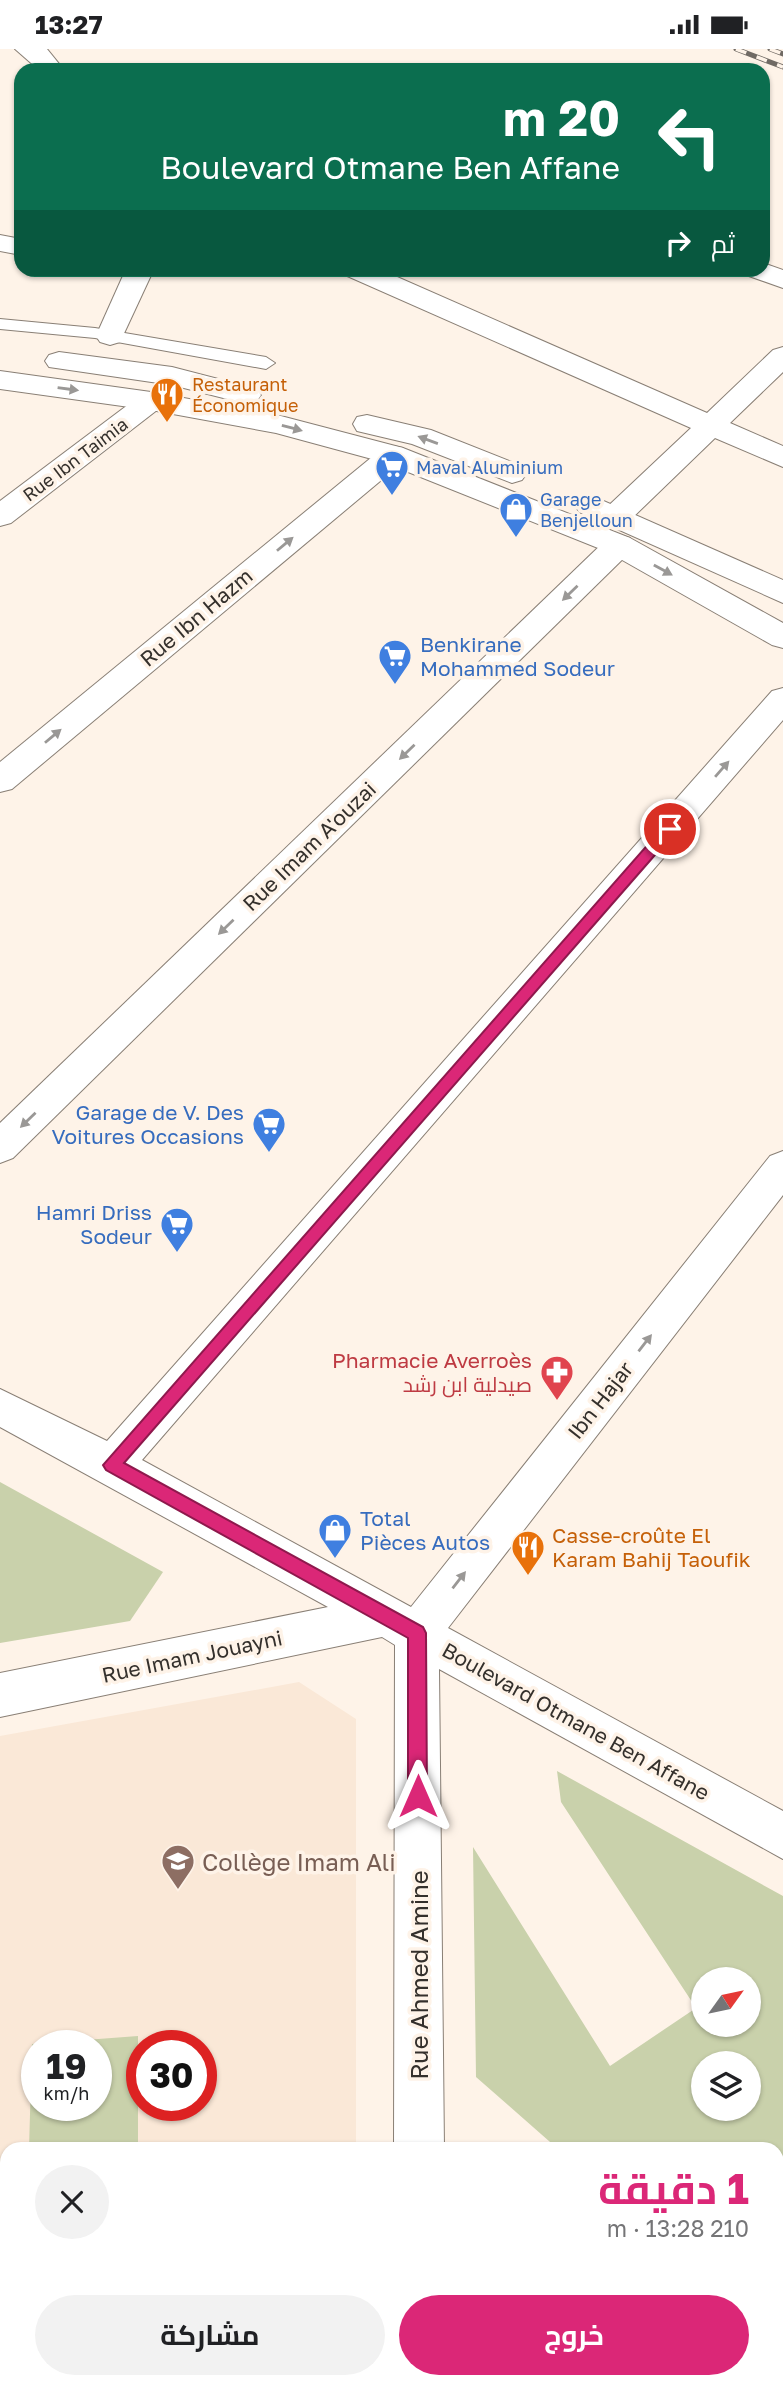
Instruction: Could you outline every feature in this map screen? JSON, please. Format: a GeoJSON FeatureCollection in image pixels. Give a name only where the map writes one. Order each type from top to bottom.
{"type":"FeatureCollection","features":[{"type":"Feature","properties":{"kind":"street"},"geometry":{"type":"LineString","coordinates":[[27,49],[38,54],[46,63]]}},
{"type":"Feature","properties":{"kind":"street"},"geometry":{"type":"LineString","coordinates":[[110,336],[136,277]]}},
{"type":"Feature","properties":{"kind":"street"},"geometry":{"type":"LineString","coordinates":[[373,277],[783,457]]}},
{"type":"Feature","properties":{"kind":"street"},"geometry":{"type":"LineString","coordinates":[[0,354],[172,376],[421,437],[618,531],[783,638]]}},
{"type":"Feature","properties":{"kind":"street","name":"Rue Imam A'ouzai"},"geometry":{"type":"LineString","coordinates":[[0,1147],[618,531],[710,425],[777,369]]}},
{"type":"Feature","properties":{"kind":"street"},"geometry":{"type":"LineString","coordinates":[[0,380],[151,401],[277,424],[393,455],[618,531],[783,592]]}},
{"type":"Feature","properties":{"kind":"street","name":"Rue Ibn Taimia"},"geometry":{"type":"LineString","coordinates":[[0,516],[151,401]]}},
{"type":"Feature","properties":{"kind":"street","name":"Rue Ibn Hazm"},"geometry":{"type":"LineString","coordinates":[[0,780],[393,455]]}},
{"type":"Feature","properties":{"kind":"street"},"geometry":{"type":"LineString","coordinates":[[112,1465],[783,699]]}},
{"type":"Feature","properties":{"kind":"street","name":"Ibn Hajar"},"geometry":{"type":"LineString","coordinates":[[401,1625],[783,1167]]}},
{"type":"Feature","properties":{"kind":"street","name":"Boulevard Otmane Ben Affane"},"geometry":{"type":"LineString","coordinates":[[0,1407],[112,1465],[782,1833]]}},
{"type":"Feature","properties":{"kind":"street","name":"Rue Imam Jouayni"},"geometry":{"type":"LineString","coordinates":[[0,1695],[401,1625]]}},
{"type":"Feature","properties":{"kind":"street","name":"Rue Ahmed Amine"},"geometry":{"type":"LineString","coordinates":[[401,1625],[419,2142]]}},
{"type":"Feature","properties":{"kind":"lane"},"geometry":{"type":"LineString","coordinates":[[0,324],[110,336],[266,363]]}},
{"type":"Feature","properties":{"kind":"shaded area","name":"Collège Imam Ali"},"geometry":{"type":"Polygon","coordinates":[[[299,1682],[356,1719],[356,2142],[0,2142],[0,1736],[299,1682]]]}},
{"type":"Feature","properties":{"kind":"green space"},"geometry":{"type":"Polygon","coordinates":[[[0,1482],[163,1572],[130,1621],[0,1643],[0,1482]]]}},
{"type":"Feature","properties":{"kind":"green space"},"geometry":{"type":"Polygon","coordinates":[[[557,1771],[783,1896],[783,2142],[550,2142],[476,2077],[473,1847],[610,2066],[691,2011],[691,2037],[761,2037],[761,1967],[691,1967],[691,2000],[561,1802],[557,1771]]]}},
{"type":"Feature","properties":{"kind":"green space"},"geometry":{"type":"Polygon","coordinates":[[[126,2037],[126,2121],[138,2121],[138,2142],[29,2142],[30,2121],[112,2121],[112,2038],[126,2037]]]}},
{"type":"Feature","properties":{"kind":"railway"},"geometry":{"type":"LineString","coordinates":[[736,49],[783,67]]}},
{"type":"Feature","properties":{"kind":"railway"},"geometry":{"type":"LineString","coordinates":[[770,49],[783,54]]}},
{"type":"Feature","properties":{"kind":"place","name":"Restaurant Économique"},"geometry":{"type":"Point","coordinates":[167,424]}},
{"type":"Feature","properties":{"kind":"place","name":"Maval Aluminium"},"geometry":{"type":"Point","coordinates":[392,497]}},
{"type":"Feature","properties":{"kind":"place","name":"Garage Benjelloun"},"geometry":{"type":"Point","coordinates":[516,539]}},
{"type":"Feature","properties":{"kind":"place","name":"Benkirane Mohammed Sodeur"},"geometry":{"type":"Point","coordinates":[395,686]}},
{"type":"Feature","properties":{"kind":"place","name":"Garage de V. Des Voitures Occasions"},"geometry":{"type":"Point","coordinates":[269,1154]}},
{"type":"Feature","properties":{"kind":"place","name":"Hamri Driss Sodeur"},"geometry":{"type":"Point","coordinates":[177,1254]}},
{"type":"Feature","properties":{"kind":"place","name":"Pharmacie Averroès صيدلية ابن رشد"},"geometry":{"type":"Point","coordinates":[557,1402]}},
{"type":"Feature","properties":{"kind":"place","name":"Total Pièces Autos"},"geometry":{"type":"Point","coordinates":[335,1560]}},
{"type":"Feature","properties":{"kind":"place","name":"Casse-croûte El Karam Bahij Taoufik"},"geometry":{"type":"Point","coordinates":[528,1577]}},
{"type":"Feature","properties":{"kind":"place","name":"Collège Imam Ali"},"geometry":{"type":"Point","coordinates":[178,1891]}},
{"type":"Feature","properties":{"kind":"route"},"geometry":{"type":"LineString","coordinates":[[418,1796],[417,1633],[112,1465],[670,829]]}}]}
